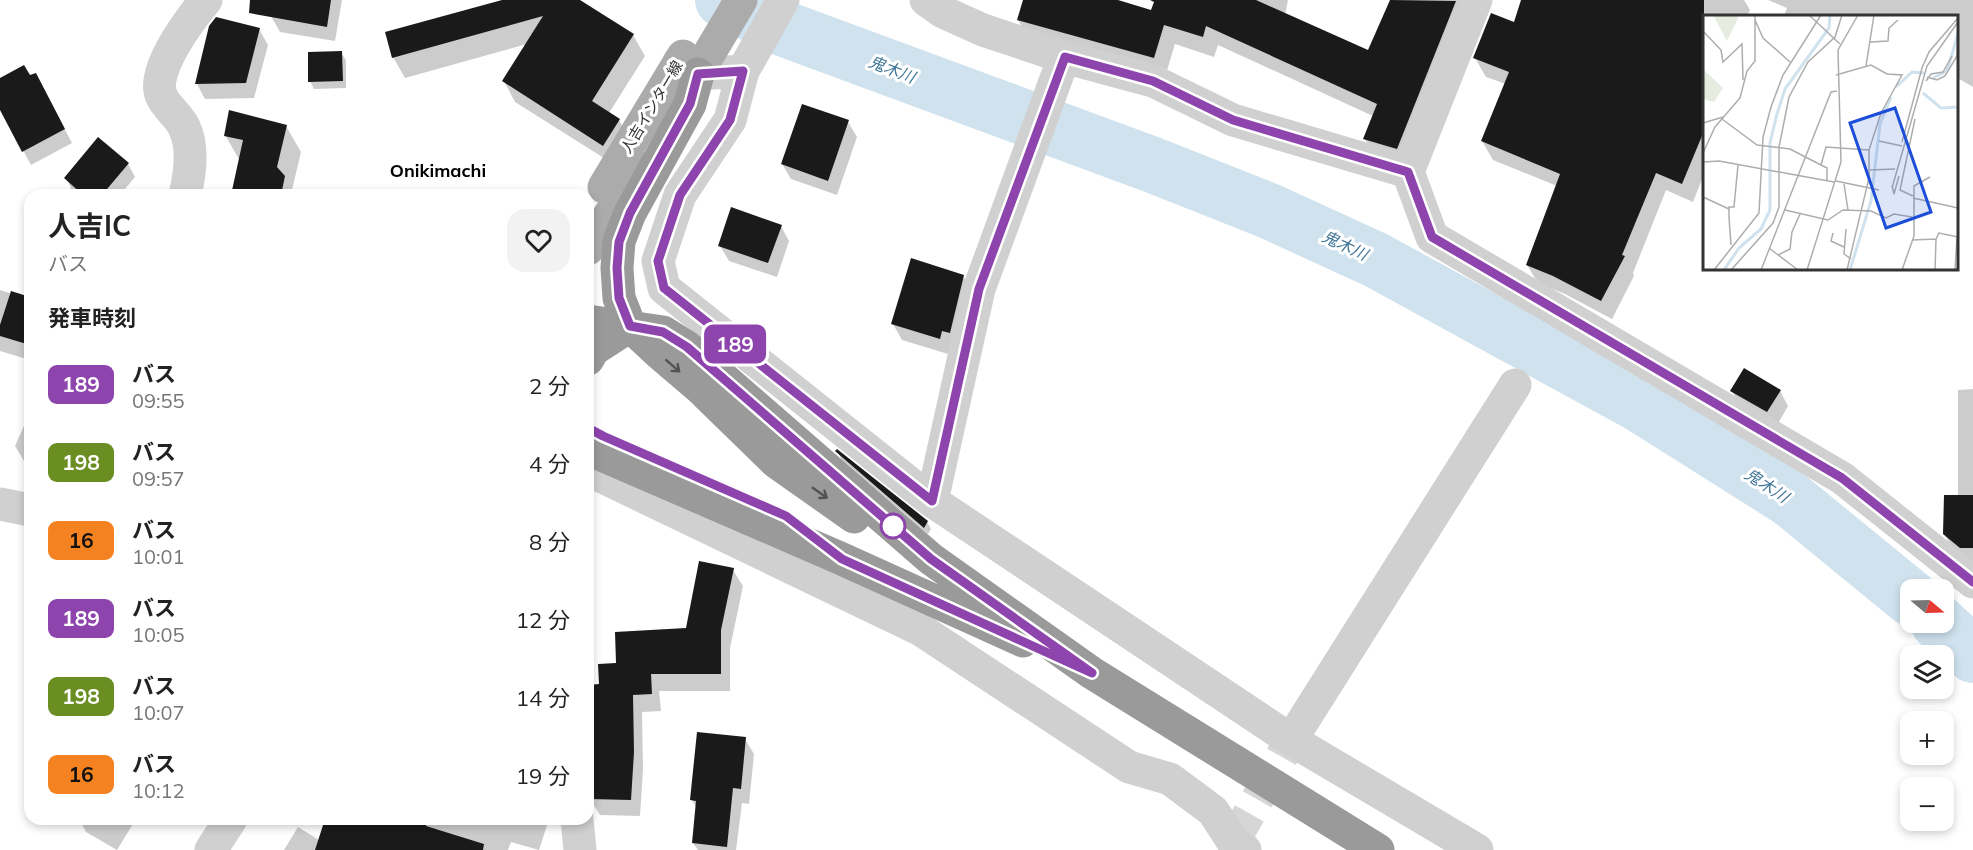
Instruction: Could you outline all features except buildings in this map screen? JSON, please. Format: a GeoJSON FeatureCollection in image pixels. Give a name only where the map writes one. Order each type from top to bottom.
{"type":"FeatureCollection","features":[{"type":"Feature","properties":{"kind":"highway"},"geometry":{"type":"LineString","coordinates":[[630,326],[619,298],[617,268],[619,242],[630,213],[690,104],[697,54]]}},
{"type":"Feature","properties":{"kind":"highway"},"geometry":{"type":"LineString","coordinates":[[594,322],[663,332],[687,347],[931,559],[1092,673],[1378,850]]}},
{"type":"Feature","properties":{"kind":"highway"},"geometry":{"type":"LineString","coordinates":[[594,349],[630,326]]}},
{"type":"Feature","properties":{"kind":"highway"},"geometry":{"type":"LineString","coordinates":[[594,431],[786,516],[842,559]]}},
{"type":"Feature","properties":{"kind":"highway"},"geometry":{"type":"LineString","coordinates":[[594,453],[842,559],[1092,673]]}},
{"type":"Feature","properties":{"kind":"main road","name":"人吉インター線"},"geometry":{"type":"LineString","coordinates":[[594,238],[697,54],[715,0]]}},
{"type":"Feature","properties":{"kind":"main road","name":"人吉インター線"},"geometry":{"type":"LineString","coordinates":[[594,204],[697,54],[741,0]]}},
{"type":"Feature","properties":{"kind":"street"},"geometry":{"type":"LineString","coordinates":[[186,189],[190,144],[184,126],[161,96],[160,77],[166,59],[192,16],[206,0]]}},
{"type":"Feature","properties":{"kind":"street"},"geometry":{"type":"LineString","coordinates":[[926,0],[943,12],[983,30],[1065,57],[1153,81],[1233,120],[1408,172]]}},
{"type":"Feature","properties":{"kind":"street"},"geometry":{"type":"LineString","coordinates":[[1476,0],[1408,172],[1432,237],[1842,478],[1973,582]]}},
{"type":"Feature","properties":{"kind":"street"},"geometry":{"type":"LineString","coordinates":[[782,2],[743,71],[730,120],[680,195],[658,261],[664,288],[932,501],[1291,740],[1477,850]]}},
{"type":"Feature","properties":{"kind":"street"},"geometry":{"type":"LineString","coordinates":[[697,54],[743,71]]}},
{"type":"Feature","properties":{"kind":"street"},"geometry":{"type":"LineString","coordinates":[[932,501],[979,289],[1065,57]]}},
{"type":"Feature","properties":{"kind":"street"},"geometry":{"type":"LineString","coordinates":[[1291,740],[1515,385]]}},
{"type":"Feature","properties":{"kind":"street"},"geometry":{"type":"LineString","coordinates":[[594,473],[921,630],[1129,767],[1170,779],[1213,811],[1233,842],[1245,850]]}},
{"type":"Feature","properties":{"kind":"street"},"geometry":{"type":"LineString","coordinates":[[211,850],[227,825]]}},
{"type":"Feature","properties":{"kind":"street"},"geometry":{"type":"LineString","coordinates":[[578,825],[580,850]]}},
{"type":"Feature","properties":{"kind":"waterway","name":"鬼木川"},"geometry":{"type":"LineString","coordinates":[[723,0],[782,28],[1153,165],[1269,211],[1376,260],[1641,405],[1790,499],[1900,589]]}},
{"type":"Feature","properties":{"kind":"waterway","name":"鬼木川"},"geometry":{"type":"LineString","coordinates":[[1950,633],[1973,655]]}},
{"type":"Feature","properties":{"kind":"tunnel"},"geometry":{"type":"LineString","coordinates":[[1233,842],[1291,740]]}},
{"type":"Feature","properties":{"kind":"bus line","name":"189"},"geometry":{"type":"LineString","coordinates":[[594,431],[786,516],[842,559],[1092,673],[931,559],[687,347],[663,332],[630,326],[619,298],[617,268],[619,242],[630,213],[690,104],[698,74],[743,71],[730,120],[680,195],[658,261],[664,288],[932,501],[979,289],[1065,57],[1153,81],[1233,120],[1408,172],[1432,237],[1842,478],[1973,582]]}},
{"type":"Feature","properties":{"kind":"district","name":"Onikimachi"},"geometry":{"type":"Point","coordinates":[438,171]}}]}
